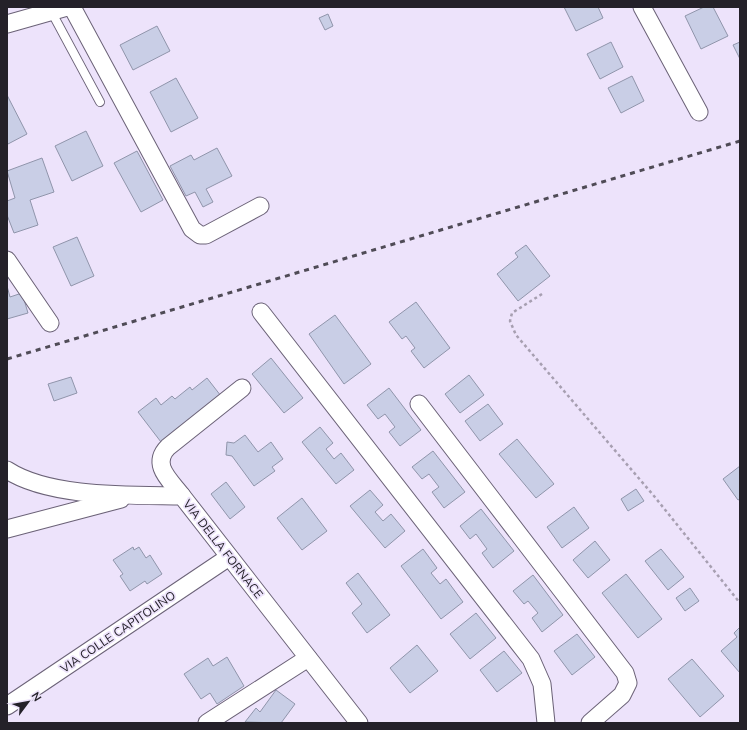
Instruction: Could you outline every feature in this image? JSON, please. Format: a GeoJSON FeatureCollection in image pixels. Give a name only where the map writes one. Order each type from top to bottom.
{"type":"FeatureCollection","features":[{"type":"Feature","properties":{"kind":"street"},"geometry":{"type":"LineString","coordinates":[[72,7],[192,229],[200,235],[206,235],[260,206]]}},
{"type":"Feature","properties":{"kind":"street"},"geometry":{"type":"LineString","coordinates":[[642,7],[699,112]]}},
{"type":"Feature","properties":{"kind":"street"},"geometry":{"type":"LineString","coordinates":[[7,24],[59,9]]}},
{"type":"Feature","properties":{"kind":"street"},"geometry":{"type":"LineString","coordinates":[[7,260],[50,323]]}},
{"type":"Feature","properties":{"kind":"street"},"geometry":{"type":"LineString","coordinates":[[261,312],[531,660],[542,684],[546,723]]}},
{"type":"Feature","properties":{"kind":"street"},"geometry":{"type":"LineString","coordinates":[[182,496],[162,469],[160,461],[162,454],[170,445],[242,388]]}},
{"type":"Feature","properties":{"kind":"street"},"geometry":{"type":"LineString","coordinates":[[419,404],[625,672],[628,683],[624,693],[590,723]]}},
{"type":"Feature","properties":{"kind":"street","name":"VIA DELLA FORNACE"},"geometry":{"type":"LineString","coordinates":[[7,470],[32,483],[60,489],[135,495],[182,496],[359,723]]}},
{"type":"Feature","properties":{"kind":"street"},"geometry":{"type":"LineString","coordinates":[[7,529],[135,495]]}},
{"type":"Feature","properties":{"kind":"street","name":"VIA COLLE CAPITOLINO"},"geometry":{"type":"LineString","coordinates":[[7,706],[229,557]]}},
{"type":"Feature","properties":{"kind":"street"},"geometry":{"type":"LineString","coordinates":[[207,723],[308,658]]}},
{"type":"Feature","properties":{"kind":"lane"},"geometry":{"type":"LineString","coordinates":[[59,9],[100,102]]}},
{"type":"Feature","properties":{"kind":"path"},"geometry":{"type":"LineString","coordinates":[[542,294],[512,313],[510,321],[516,335],[654,496],[740,603]]}},
{"type":"Feature","properties":{"kind":"building"},"geometry":{"type":"Polygon","coordinates":[[[564,7],[598,7],[603,18],[576,31],[564,7]]]}},
{"type":"Feature","properties":{"kind":"building"},"geometry":{"type":"Polygon","coordinates":[[[704,7],[713,7],[728,36],[701,49],[685,16],[704,7]]]}},
{"type":"Feature","properties":{"kind":"building"},"geometry":{"type":"Polygon","coordinates":[[[328,14],[333,26],[325,30],[319,18],[328,14]]]}},
{"type":"Feature","properties":{"kind":"building"},"geometry":{"type":"Polygon","coordinates":[[[157,26],[170,51],[133,70],[120,45],[157,26]]]}},
{"type":"Feature","properties":{"kind":"building"},"geometry":{"type":"Polygon","coordinates":[[[611,42],[623,67],[600,79],[587,54],[611,42]]]}},
{"type":"Feature","properties":{"kind":"building"},"geometry":{"type":"Polygon","coordinates":[[[740,42],[740,59],[733,45],[740,42]]]}},
{"type":"Feature","properties":{"kind":"building"},"geometry":{"type":"Polygon","coordinates":[[[632,76],[644,101],[621,113],[608,88],[632,76]]]}},
{"type":"Feature","properties":{"kind":"building"},"geometry":{"type":"Polygon","coordinates":[[[176,78],[198,118],[171,132],[150,92],[176,78]]]}},
{"type":"Feature","properties":{"kind":"building"},"geometry":{"type":"Polygon","coordinates":[[[7,95],[27,134],[8,144],[7,142],[7,95]]]}},
{"type":"Feature","properties":{"kind":"building"},"geometry":{"type":"Polygon","coordinates":[[[86,131],[103,166],[72,181],[55,146],[86,131]]]}},
{"type":"Feature","properties":{"kind":"building"},"geometry":{"type":"Polygon","coordinates":[[[217,148],[232,176],[206,189],[213,202],[203,207],[195,192],[186,196],[170,166],[191,155],[194,160],[217,148]]]}},
{"type":"Feature","properties":{"kind":"building"},"geometry":{"type":"Polygon","coordinates":[[[137,151],[163,200],[141,212],[114,163],[137,151]]]}},
{"type":"Feature","properties":{"kind":"building"},"geometry":{"type":"Polygon","coordinates":[[[42,158],[54,192],[30,200],[38,225],[14,233],[7,215],[7,201],[15,198],[7,171],[42,158]]]}},
{"type":"Feature","properties":{"kind":"building"},"geometry":{"type":"Polygon","coordinates":[[[77,237],[94,276],[71,286],[53,247],[77,237]]]}},
{"type":"Feature","properties":{"kind":"building"},"geometry":{"type":"Polygon","coordinates":[[[526,245],[550,276],[518,301],[497,274],[518,257],[515,253],[526,245]]]}},
{"type":"Feature","properties":{"kind":"building"},"geometry":{"type":"Polygon","coordinates":[[[7,286],[10,297],[22,293],[28,313],[7,319],[7,286]]]}},
{"type":"Feature","properties":{"kind":"building"},"geometry":{"type":"Polygon","coordinates":[[[416,302],[450,348],[424,368],[411,351],[415,348],[406,336],[402,339],[389,322],[416,302]]]}},
{"type":"Feature","properties":{"kind":"building"},"geometry":{"type":"Polygon","coordinates":[[[335,315],[371,364],[344,384],[309,334],[335,315]]]}},
{"type":"Feature","properties":{"kind":"building"},"geometry":{"type":"Polygon","coordinates":[[[271,358],[303,398],[284,413],[252,374],[271,358]]]}},
{"type":"Feature","properties":{"kind":"building"},"geometry":{"type":"Polygon","coordinates":[[[469,375],[484,395],[460,413],[445,394],[469,375]]]}},
{"type":"Feature","properties":{"kind":"building"},"geometry":{"type":"Polygon","coordinates":[[[71,377],[77,393],[54,401],[48,384],[71,377]]]}},
{"type":"Feature","properties":{"kind":"building"},"geometry":{"type":"Polygon","coordinates":[[[207,378],[221,396],[161,442],[138,412],[156,398],[161,405],[172,396],[175,399],[190,387],[192,390],[207,378]]]}},
{"type":"Feature","properties":{"kind":"building"},"geometry":{"type":"Polygon","coordinates":[[[389,388],[421,430],[400,446],[389,432],[395,427],[385,414],[378,419],[367,405],[389,388]]]}},
{"type":"Feature","properties":{"kind":"building"},"geometry":{"type":"Polygon","coordinates":[[[488,404],[503,424],[480,441],[465,421],[488,404]]]}},
{"type":"Feature","properties":{"kind":"building"},"geometry":{"type":"Polygon","coordinates":[[[320,427],[333,443],[326,449],[334,459],[341,453],[354,470],[336,484],[302,442],[320,427]]]}},
{"type":"Feature","properties":{"kind":"building"},"geometry":{"type":"Polygon","coordinates":[[[245,435],[258,452],[271,442],[283,459],[272,467],[275,471],[254,486],[232,456],[226,455],[227,442],[234,443],[245,435]]]}},
{"type":"Feature","properties":{"kind":"building"},"geometry":{"type":"Polygon","coordinates":[[[517,439],[554,484],[536,498],[499,454],[517,439]]]}},
{"type":"Feature","properties":{"kind":"building"},"geometry":{"type":"Polygon","coordinates":[[[433,451],[465,492],[444,508],[432,492],[439,487],[429,474],[422,479],[412,467],[433,451]]]}},
{"type":"Feature","properties":{"kind":"building"},"geometry":{"type":"Polygon","coordinates":[[[740,466],[740,499],[738,500],[723,479],[740,466]]]}},
{"type":"Feature","properties":{"kind":"building"},"geometry":{"type":"Polygon","coordinates":[[[226,482],[245,507],[230,519],[211,494],[226,482]]]}},
{"type":"Feature","properties":{"kind":"building"},"geometry":{"type":"Polygon","coordinates":[[[636,489],[644,501],[628,511],[621,499],[636,489]]]}},
{"type":"Feature","properties":{"kind":"building"},"geometry":{"type":"Polygon","coordinates":[[[370,490],[383,505],[375,512],[383,521],[391,514],[405,531],[385,548],[350,506],[370,490]]]}},
{"type":"Feature","properties":{"kind":"building"},"geometry":{"type":"Polygon","coordinates":[[[302,498],[327,531],[302,550],[277,518],[302,498]]]}},
{"type":"Feature","properties":{"kind":"building"},"geometry":{"type":"Polygon","coordinates":[[[574,507],[589,528],[562,548],[547,527],[574,507]]]}},
{"type":"Feature","properties":{"kind":"building"},"geometry":{"type":"Polygon","coordinates":[[[481,509],[514,551],[493,568],[482,553],[487,549],[476,534],[470,539],[460,526],[481,509]]]}},
{"type":"Feature","properties":{"kind":"building"},"geometry":{"type":"Polygon","coordinates":[[[595,541],[610,560],[588,578],[573,560],[595,541]]]}},
{"type":"Feature","properties":{"kind":"building"},"geometry":{"type":"Polygon","coordinates":[[[133,547],[134,550],[139,547],[146,558],[150,555],[162,574],[147,584],[145,581],[130,591],[120,576],[123,574],[113,560],[133,547]]]}},
{"type":"Feature","properties":{"kind":"building"},"geometry":{"type":"Polygon","coordinates":[[[423,549],[437,568],[431,573],[440,584],[446,579],[463,602],[441,619],[401,566],[423,549]]]}},
{"type":"Feature","properties":{"kind":"building"},"geometry":{"type":"Polygon","coordinates":[[[661,549],[684,577],[668,590],[645,561],[661,549]]]}},
{"type":"Feature","properties":{"kind":"building"},"geometry":{"type":"Polygon","coordinates":[[[358,573],[390,615],[367,633],[352,613],[362,604],[346,583],[358,573]]]}},
{"type":"Feature","properties":{"kind":"building"},"geometry":{"type":"Polygon","coordinates":[[[626,574],[662,619],[638,638],[602,593],[626,574]]]}},
{"type":"Feature","properties":{"kind":"building"},"geometry":{"type":"Polygon","coordinates":[[[533,575],[563,615],[542,632],[532,618],[538,613],[528,601],[524,604],[513,591],[533,575]]]}},
{"type":"Feature","properties":{"kind":"building"},"geometry":{"type":"Polygon","coordinates":[[[690,588],[699,601],[685,611],[676,598],[690,588]]]}},
{"type":"Feature","properties":{"kind":"building"},"geometry":{"type":"Polygon","coordinates":[[[476,613],[496,638],[470,659],[450,634],[476,613]]]}},
{"type":"Feature","properties":{"kind":"building"},"geometry":{"type":"Polygon","coordinates":[[[740,627],[740,673],[721,651],[737,637],[734,633],[740,627]]]}},
{"type":"Feature","properties":{"kind":"building"},"geometry":{"type":"Polygon","coordinates":[[[577,634],[595,657],[572,675],[554,651],[577,634]]]}},
{"type":"Feature","properties":{"kind":"building"},"geometry":{"type":"Polygon","coordinates":[[[417,645],[438,671],[410,693],[390,668],[417,645]]]}},
{"type":"Feature","properties":{"kind":"building"},"geometry":{"type":"Polygon","coordinates":[[[504,651],[522,673],[497,692],[480,670],[504,651]]]}},
{"type":"Feature","properties":{"kind":"building"},"geometry":{"type":"Polygon","coordinates":[[[227,657],[244,686],[217,704],[210,693],[201,699],[184,674],[208,658],[213,666],[227,657]]]}},
{"type":"Feature","properties":{"kind":"building"},"geometry":{"type":"Polygon","coordinates":[[[692,659],[724,696],[700,717],[668,679],[692,659]]]}},
{"type":"Feature","properties":{"kind":"building"},"geometry":{"type":"Polygon","coordinates":[[[276,690],[295,704],[281,723],[245,722],[256,708],[260,712],[276,690]]]}},
{"type":"Feature","properties":{"kind":"railway"},"geometry":{"type":"LineString","coordinates":[[7,359],[740,141]]}}]}
